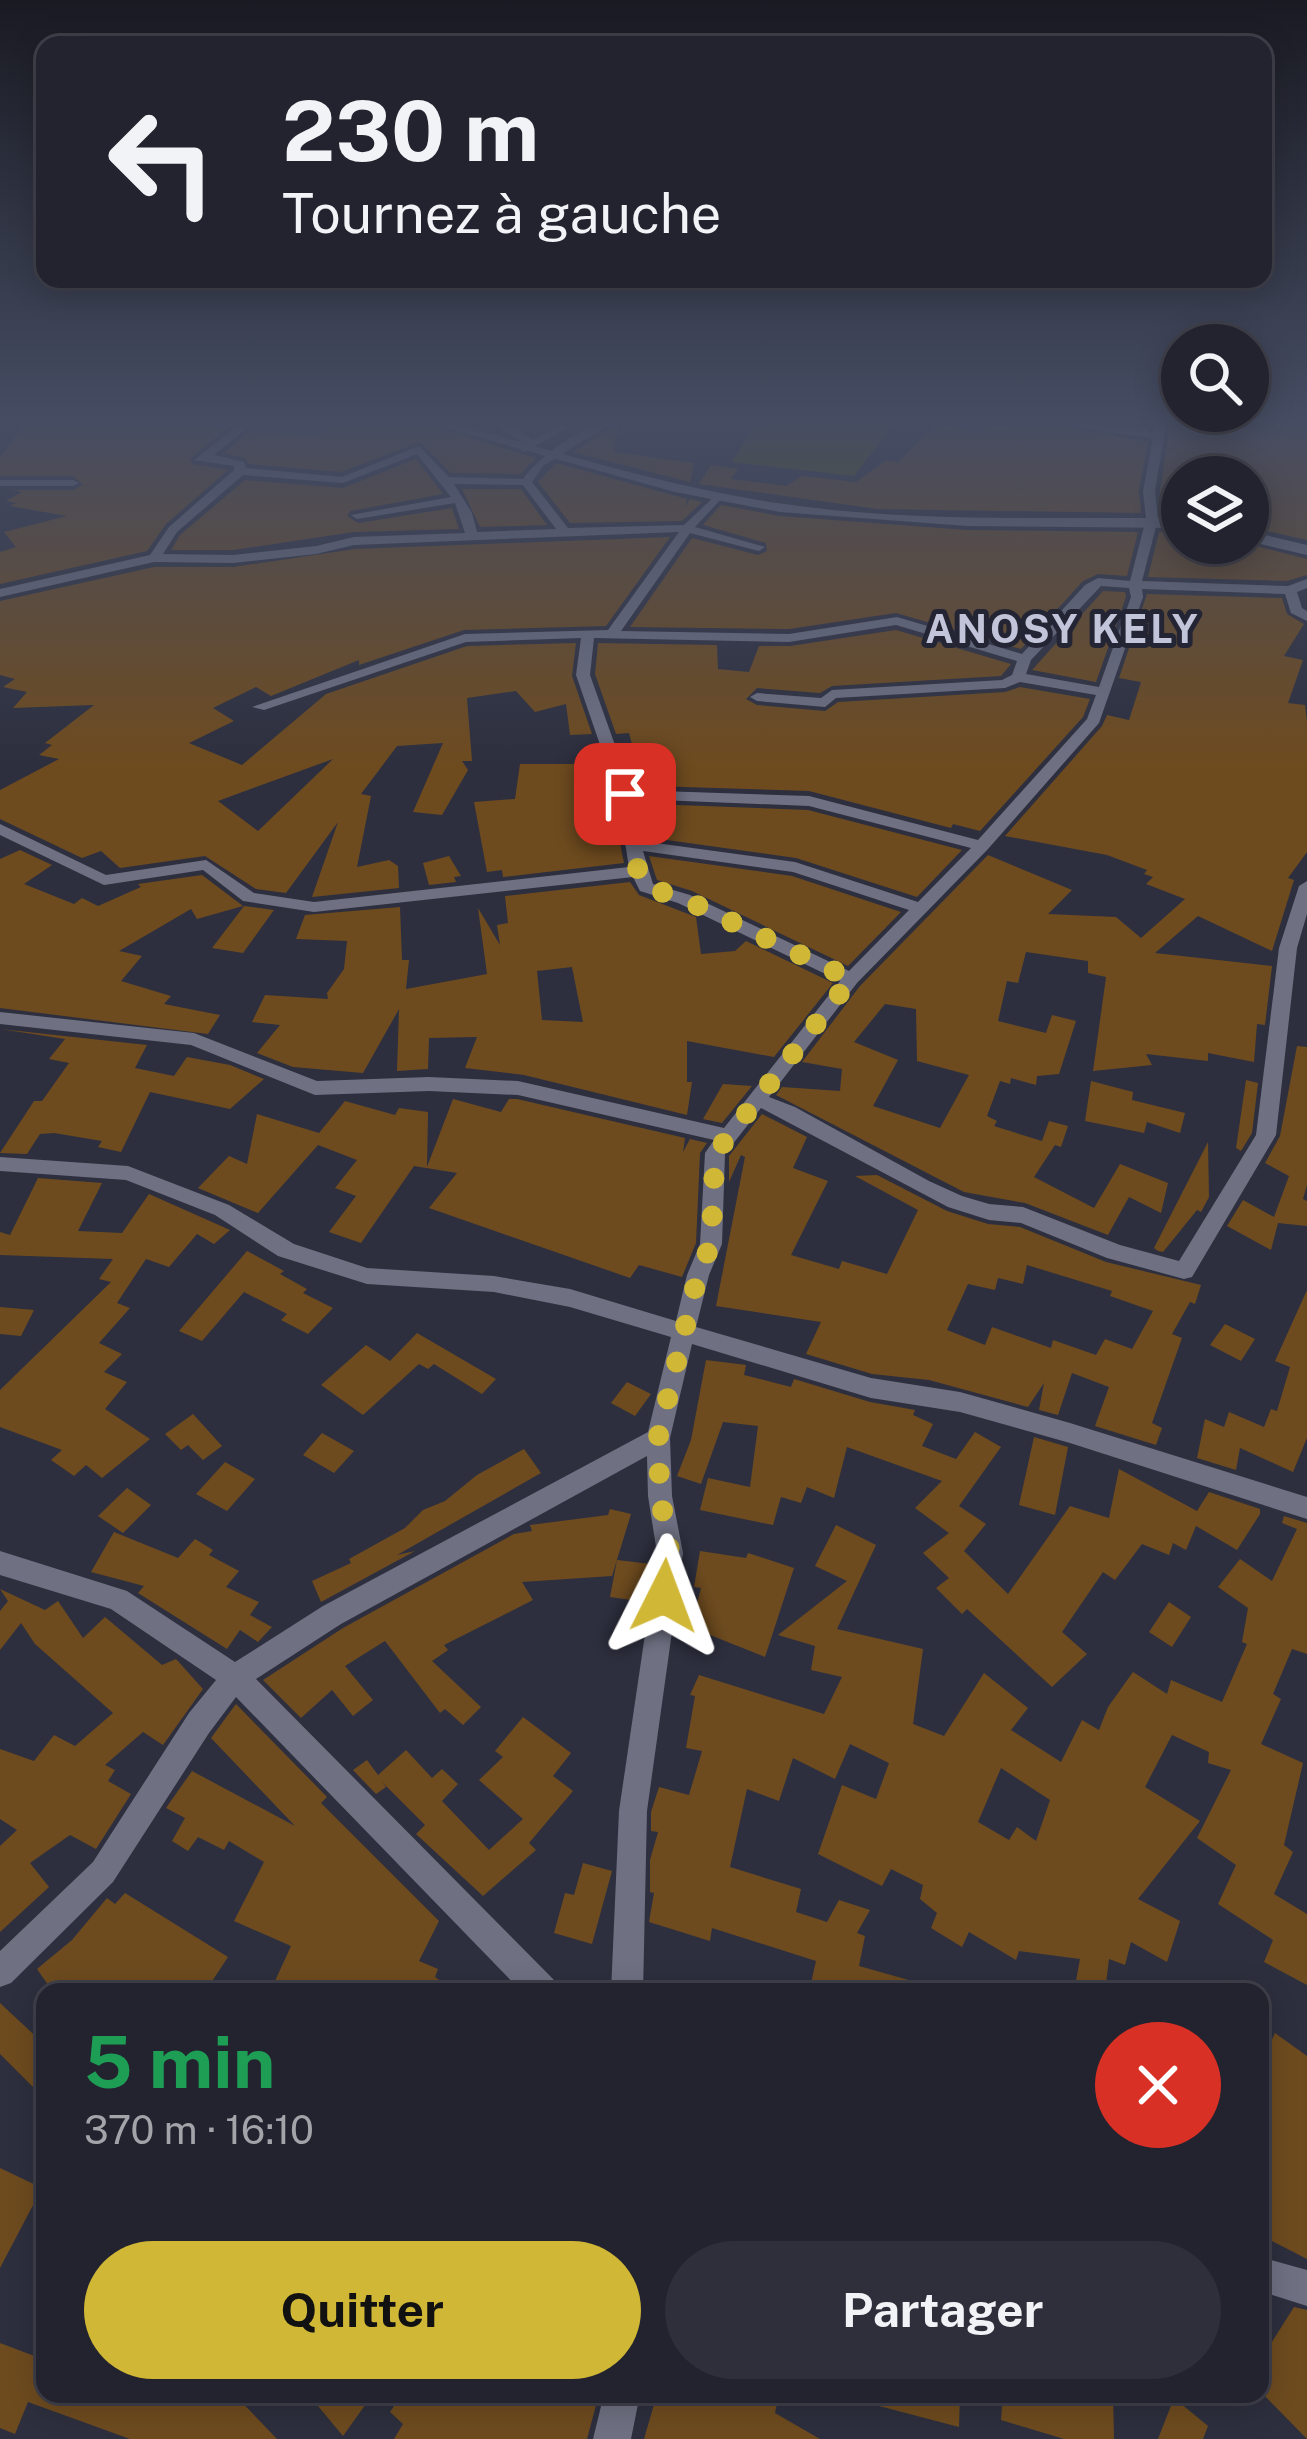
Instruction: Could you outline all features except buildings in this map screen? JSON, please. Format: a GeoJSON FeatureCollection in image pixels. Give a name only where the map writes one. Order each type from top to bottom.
{"type":"FeatureCollection","features":[{"type":"Feature","properties":{"kind":"street"},"geometry":{"type":"LineString","coordinates":[[154,558],[168,538]]}},
{"type":"Feature","properties":{"kind":"street"},"geometry":{"type":"LineString","coordinates":[[0,593],[154,558],[233,559],[354,541],[429,538]]}},
{"type":"Feature","properties":{"kind":"street"},"geometry":{"type":"LineString","coordinates":[[612,634],[681,538]]}},
{"type":"Feature","properties":{"kind":"street"},"geometry":{"type":"LineString","coordinates":[[722,538],[759,547]]}},
{"type":"Feature","properties":{"kind":"street"},"geometry":{"type":"LineString","coordinates":[[627,1983],[633,1811],[670,1553],[660,1496],[658,1438],[682,1333],[711,1244],[715,1154],[851,979],[982,846],[1094,720],[1137,597],[1135,585],[1147,538]]}},
{"type":"Feature","properties":{"kind":"street"},"geometry":{"type":"LineString","coordinates":[[1269,541],[1307,550]]}},
{"type":"Feature","properties":{"kind":"street"},"geometry":{"type":"LineString","coordinates":[[1018,677],[1025,658],[1098,582],[1290,590],[1307,583]]}},
{"type":"Feature","properties":{"kind":"street"},"geometry":{"type":"LineString","coordinates":[[1290,590],[1296,610],[1307,617]]}},
{"type":"Feature","properties":{"kind":"street"},"geometry":{"type":"LineString","coordinates":[[259,707],[465,638],[612,634],[789,638],[897,621],[1025,658]]}},
{"type":"Feature","properties":{"kind":"street"},"geometry":{"type":"LineString","coordinates":[[588,634],[584,675],[625,794],[638,871],[646,887],[684,899],[851,979]]}},
{"type":"Feature","properties":{"kind":"street"},"geometry":{"type":"LineString","coordinates":[[758,697],[825,703],[832,694],[1005,684],[1018,677],[1105,692]]}},
{"type":"Feature","properties":{"kind":"street"},"geometry":{"type":"LineString","coordinates":[[625,794],[809,801],[982,846]]}},
{"type":"Feature","properties":{"kind":"street"},"geometry":{"type":"LineString","coordinates":[[0,829],[104,880],[206,866],[249,897],[314,907],[638,871]]}},
{"type":"Feature","properties":{"kind":"street"},"geometry":{"type":"LineString","coordinates":[[0,851],[20,841]]}},
{"type":"Feature","properties":{"kind":"street"},"geometry":{"type":"LineString","coordinates":[[637,845],[795,867],[920,908]]}},
{"type":"Feature","properties":{"kind":"street"},"geometry":{"type":"LineString","coordinates":[[756,1099],[966,1203],[1023,1215],[1115,1252],[1184,1271],[1219,1205],[1266,1135],[1288,948],[1307,886]]}},
{"type":"Feature","properties":{"kind":"street"},"geometry":{"type":"LineString","coordinates":[[0,1018],[194,1039],[315,1088],[429,1084],[518,1088],[725,1136]]}},
{"type":"Feature","properties":{"kind":"street"},"geometry":{"type":"LineString","coordinates":[[0,1164],[128,1173],[222,1210],[286,1250],[367,1276],[494,1284],[570,1298],[871,1388],[960,1402],[1307,1508]]}},
{"type":"Feature","properties":{"kind":"street"},"geometry":{"type":"LineString","coordinates":[[0,1972],[103,1872],[199,1723],[235,1677],[332,1615],[658,1438]]}},
{"type":"Feature","properties":{"kind":"street"},"geometry":{"type":"LineString","coordinates":[[0,1563],[118,1599],[235,1677],[535,1983]]}},
{"type":"Feature","properties":{"kind":"street"},"geometry":{"type":"LineString","coordinates":[[1269,2277],[1307,2288]]}},
{"type":"Feature","properties":{"kind":"street"},"geometry":{"type":"LineString","coordinates":[[612,2439],[620,2403]]}},
{"type":"Feature","properties":{"kind":"district","name":"ANOSY KELY"},"geometry":{"type":"Point","coordinates":[1063,629]}},
{"type":"Feature","properties":{"kind":"route"},"geometry":{"type":"LineString","coordinates":[[625,794],[638,871],[646,887],[684,899],[851,979],[715,1154],[711,1244],[682,1333],[658,1438],[660,1496],[670,1553],[664,1596]]}}]}
